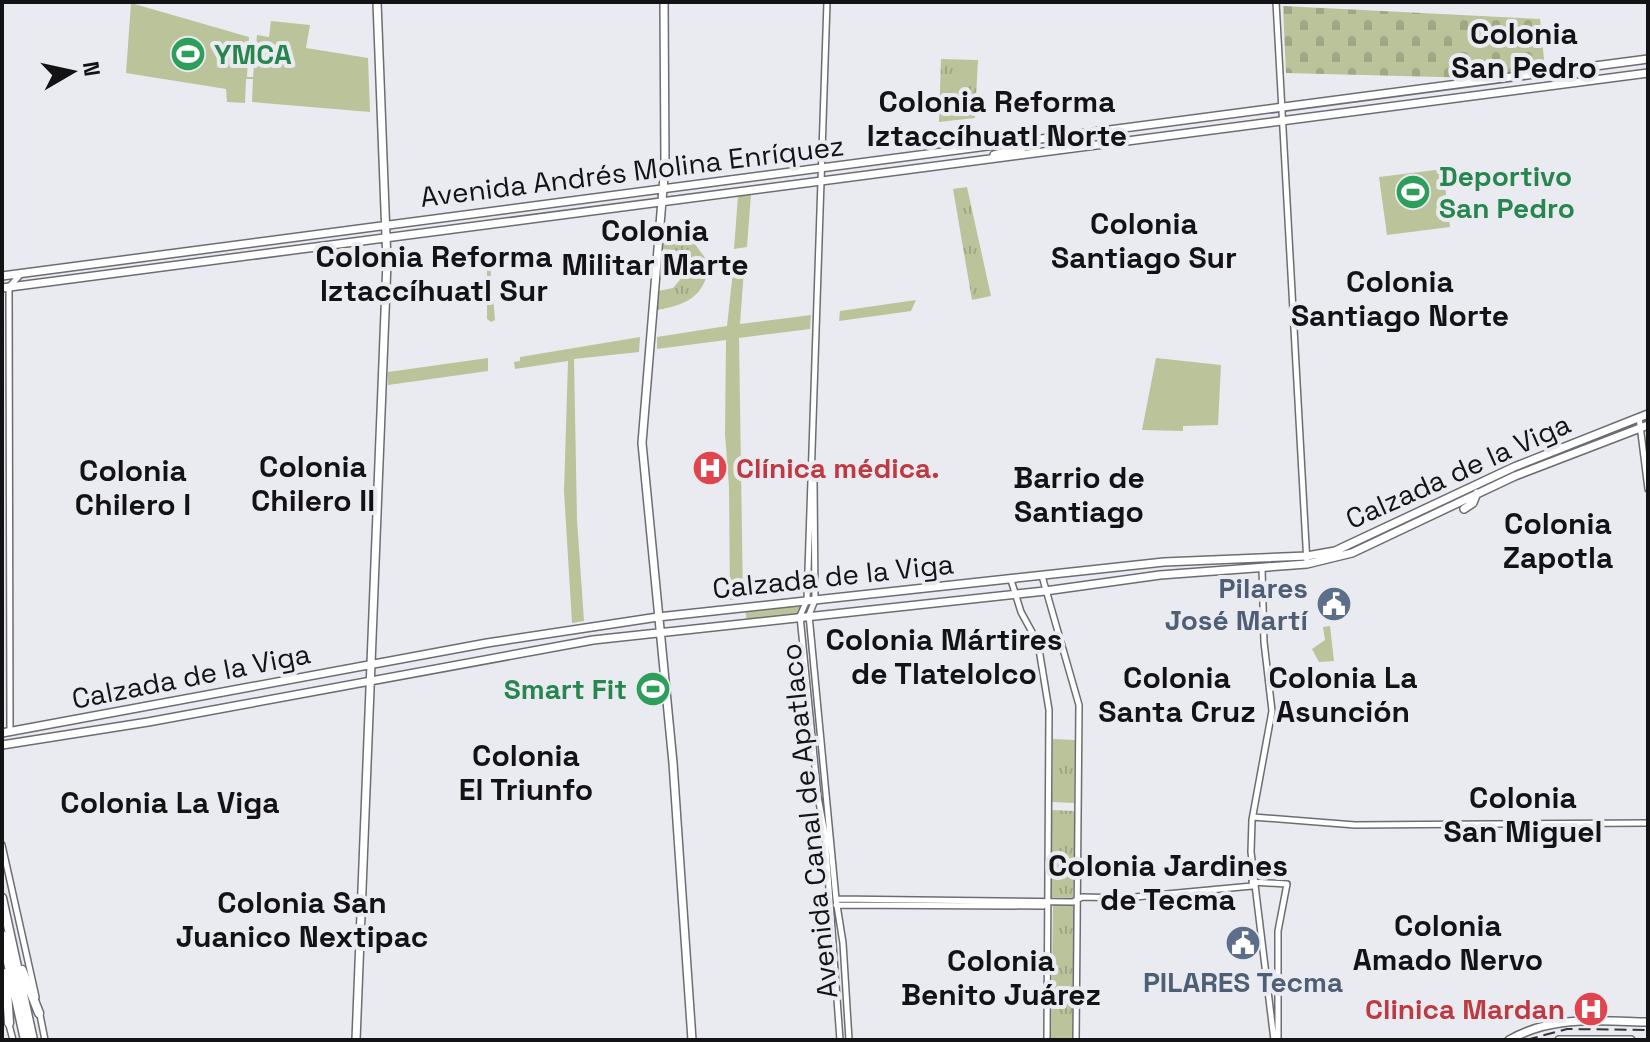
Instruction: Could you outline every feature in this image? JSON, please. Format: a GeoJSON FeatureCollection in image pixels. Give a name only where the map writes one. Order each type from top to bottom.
{"type":"FeatureCollection","features":[{"type":"Feature","properties":{"kind":"highway"},"geometry":{"type":"LineString","coordinates":[[2,898],[25,1040]]}},
{"type":"Feature","properties":{"kind":"highway"},"geometry":{"type":"LineString","coordinates":[[2,935],[33,1040]]}},
{"type":"Feature","properties":{"kind":"highway"},"geometry":{"type":"LineString","coordinates":[[10,956],[39,1013]]}},
{"type":"Feature","properties":{"kind":"highway"},"geometry":{"type":"LineString","coordinates":[[9,1023],[10,956]]}},
{"type":"Feature","properties":{"kind":"main road"},"geometry":{"type":"LineString","coordinates":[[356,1040],[388,238],[377,2]]}},
{"type":"Feature","properties":{"kind":"main road"},"geometry":{"type":"LineString","coordinates":[[664,2],[667,128],[642,443],[672,753],[692,1040]]}},
{"type":"Feature","properties":{"kind":"main road","name":"Avenida Andrés Molina Enríquez"},"geometry":{"type":"LineString","coordinates":[[2,276],[1648,59]]}},
{"type":"Feature","properties":{"kind":"main road","name":"Avenida Andrés Molina Enríquez"},"geometry":{"type":"LineString","coordinates":[[6,288],[1648,73]]}},
{"type":"Feature","properties":{"kind":"main road"},"geometry":{"type":"LineString","coordinates":[[969,162],[1057,137]]}},
{"type":"Feature","properties":{"kind":"main road","name":"Calzada de la Viga"},"geometry":{"type":"LineString","coordinates":[[2,745],[659,631],[1045,591],[1160,575],[1262,568],[1352,553],[1387,530],[1514,467],[1648,414]]}},
{"type":"Feature","properties":{"kind":"main road","name":"Calzada de la Viga"},"geometry":{"type":"LineString","coordinates":[[1387,530],[1644,426]]}},
{"type":"Feature","properties":{"kind":"main road"},"geometry":{"type":"LineString","coordinates":[[1464,509],[1473,503],[1477,493]]}},
{"type":"Feature","properties":{"kind":"main road","name":"Calzada de la Viga"},"geometry":{"type":"LineString","coordinates":[[6,733],[518,638],[658,617],[1159,563],[1307,560]]}},
{"type":"Feature","properties":{"kind":"main road"},"geometry":{"type":"LineString","coordinates":[[1159,563],[1160,575]]}},
{"type":"Feature","properties":{"kind":"main road"},"geometry":{"type":"LineString","coordinates":[[744,607],[745,623]]}},
{"type":"Feature","properties":{"kind":"main road"},"geometry":{"type":"LineString","coordinates":[[518,638],[521,653]]}},
{"type":"Feature","properties":{"kind":"main road"},"geometry":{"type":"LineString","coordinates":[[1509,1040],[1531,1029],[1570,1021],[1648,1022]]}},
{"type":"Feature","properties":{"kind":"main road"},"geometry":{"type":"LineString","coordinates":[[1559,1040],[1631,1040]]}},
{"type":"Feature","properties":{"kind":"street"},"geometry":{"type":"LineString","coordinates":[[811,600],[827,2]]}},
{"type":"Feature","properties":{"kind":"street"},"geometry":{"type":"LineString","coordinates":[[1276,2],[1307,560]]}},
{"type":"Feature","properties":{"kind":"street"},"geometry":{"type":"LineString","coordinates":[[6,733],[6,288],[22,273]]}},
{"type":"Feature","properties":{"kind":"street"},"geometry":{"type":"LineString","coordinates":[[1639,417],[1644,426],[1648,489]]}},
{"type":"Feature","properties":{"kind":"street"},"geometry":{"type":"LineString","coordinates":[[1262,568],[1264,642],[1272,711],[1253,817],[1252,884],[1271,1030],[1276,1040]]}},
{"type":"Feature","properties":{"kind":"street"},"geometry":{"type":"LineString","coordinates":[[1042,576],[1078,696],[1076,1040]]}},
{"type":"Feature","properties":{"kind":"street"},"geometry":{"type":"LineString","coordinates":[[1011,580],[1038,643],[1049,710],[1047,1040]]}},
{"type":"Feature","properties":{"kind":"street","name":"Avenida Canal de Apatlaco"},"geometry":{"type":"LineString","coordinates":[[811,600],[804,615],[849,1040]]}},
{"type":"Feature","properties":{"kind":"street"},"geometry":{"type":"LineString","coordinates":[[1254,789],[1256,799]]}},
{"type":"Feature","properties":{"kind":"street"},"geometry":{"type":"LineString","coordinates":[[1253,817],[1355,825],[1648,823]]}},
{"type":"Feature","properties":{"kind":"street"},"geometry":{"type":"LineString","coordinates":[[2,845],[45,1040]]}},
{"type":"Feature","properties":{"kind":"street"},"geometry":{"type":"LineString","coordinates":[[833,902],[1043,906],[1048,902],[1124,898],[1252,884],[1287,884],[1280,914],[1276,1040]]}},
{"type":"Feature","properties":{"kind":"street","name":"Avenida Canal de Apatlaco"},"geometry":{"type":"LineString","coordinates":[[833,902],[840,1040]]}},
{"type":"Feature","properties":{"kind":"street"},"geometry":{"type":"LineString","coordinates":[[1262,951],[1273,951],[1278,957]]}},
{"type":"Feature","properties":{"kind":"street"},"geometry":{"type":"LineString","coordinates":[[2,992],[13,1040]]}},
{"type":"Feature","properties":{"kind":"green space","name":"YMCA"},"geometry":{"type":"Polygon","coordinates":[[[131,3],[249,37],[247,77],[253,77],[257,35],[269,37],[271,21],[310,25],[306,48],[368,58],[370,112],[252,102],[253,79],[246,79],[245,103],[227,102],[226,89],[126,73],[131,3]]]}},
{"type":"Feature","properties":{"kind":"green space"},"geometry":{"type":"Polygon","coordinates":[[[1283,6],[1540,19],[1545,69],[1479,78],[1286,73],[1283,6]]]}},
{"type":"Feature","properties":{"kind":"green space"},"geometry":{"type":"Polygon","coordinates":[[[941,59],[978,60],[975,118],[939,122],[941,59]]]}},
{"type":"Feature","properties":{"kind":"green space","name":"Deportivo San Pedro"},"geometry":{"type":"Polygon","coordinates":[[[1443,169],[1450,227],[1387,235],[1379,177],[1443,169]]]}},
{"type":"Feature","properties":{"kind":"green space"},"geometry":{"type":"Polygon","coordinates":[[[967,187],[991,296],[972,300],[953,189],[967,187]]]}},
{"type":"Feature","properties":{"kind":"green space"},"geometry":{"type":"Polygon","coordinates":[[[751,194],[747,247],[734,249],[738,196],[751,194]]]}},
{"type":"Feature","properties":{"kind":"green space"},"geometry":{"type":"Polygon","coordinates":[[[675,230],[692,240],[706,259],[683,262],[675,250],[662,249],[664,232],[675,230]]]}},
{"type":"Feature","properties":{"kind":"green space"},"geometry":{"type":"Polygon","coordinates":[[[490,264],[495,320],[491,322],[487,319],[487,268],[490,264]]]}},
{"type":"Feature","properties":{"kind":"green space"},"geometry":{"type":"Polygon","coordinates":[[[744,269],[740,324],[811,315],[810,329],[739,338],[743,599],[730,600],[729,487],[725,434],[726,340],[657,349],[657,337],[727,326],[733,271],[744,269]]]}},
{"type":"Feature","properties":{"kind":"green space"},"geometry":{"type":"Polygon","coordinates":[[[708,271],[701,288],[690,300],[656,310],[658,291],[673,288],[684,275],[708,271]]]}},
{"type":"Feature","properties":{"kind":"green space"},"geometry":{"type":"Polygon","coordinates":[[[916,300],[911,311],[839,321],[840,311],[916,300]]]}},
{"type":"Feature","properties":{"kind":"green space"},"geometry":{"type":"Polygon","coordinates":[[[640,337],[639,352],[574,359],[577,520],[584,621],[572,623],[564,491],[568,361],[515,369],[514,362],[520,361],[520,357],[640,337]]]}},
{"type":"Feature","properties":{"kind":"green space"},"geometry":{"type":"Polygon","coordinates":[[[488,358],[488,371],[388,385],[388,372],[488,358]]]}},
{"type":"Feature","properties":{"kind":"green space"},"geometry":{"type":"Polygon","coordinates":[[[1156,358],[1221,365],[1218,425],[1183,426],[1183,431],[1142,430],[1156,358]]]}},
{"type":"Feature","properties":{"kind":"green space"},"geometry":{"type":"Polygon","coordinates":[[[801,603],[800,615],[747,622],[745,609],[801,603]]]}},
{"type":"Feature","properties":{"kind":"green space"},"geometry":{"type":"Polygon","coordinates":[[[1330,626],[1334,661],[1319,662],[1312,649],[1325,640],[1323,627],[1330,626]]]}},
{"type":"Feature","properties":{"kind":"green space"},"geometry":{"type":"Polygon","coordinates":[[[1053,739],[1075,740],[1074,803],[1052,802],[1053,739]]]}},
{"type":"Feature","properties":{"kind":"green space"},"geometry":{"type":"Polygon","coordinates":[[[1052,810],[1075,811],[1073,898],[1051,897],[1052,810]]]}},
{"type":"Feature","properties":{"kind":"green space"},"geometry":{"type":"Polygon","coordinates":[[[1053,905],[1074,905],[1072,1040],[1051,1040],[1053,905]]]}},
{"type":"Feature","properties":{"kind":"railway"},"geometry":{"type":"LineString","coordinates":[[1526,1040],[1567,1029],[1648,1030]]}},
{"type":"Feature","properties":{"kind":"place","name":"YMCA"},"geometry":{"type":"Point","coordinates":[188,54]}},
{"type":"Feature","properties":{"kind":"place","name":"Deportivo San Pedro"},"geometry":{"type":"Point","coordinates":[1413,192]}},
{"type":"Feature","properties":{"kind":"place","name":"Clínica médica."},"geometry":{"type":"Point","coordinates":[710,468]}},
{"type":"Feature","properties":{"kind":"place","name":"Pilares José Martí"},"geometry":{"type":"Point","coordinates":[1334,604]}},
{"type":"Feature","properties":{"kind":"place","name":"Smart Fit"},"geometry":{"type":"Point","coordinates":[653,689]}},
{"type":"Feature","properties":{"kind":"place","name":"PILARES Tecma"},"geometry":{"type":"Point","coordinates":[1243,943]}},
{"type":"Feature","properties":{"kind":"place","name":"Clinica Mardan"},"geometry":{"type":"Point","coordinates":[1591,1009]}},
{"type":"Feature","properties":{"kind":"district","name":"Colonia San Pedro"},"geometry":{"type":"Point","coordinates":[1524,51]}},
{"type":"Feature","properties":{"kind":"district","name":"Colonia Reforma Iztaccíhuatl Norte"},"geometry":{"type":"Point","coordinates":[997,119]}},
{"type":"Feature","properties":{"kind":"district","name":"Colonia Santiago Sur"},"geometry":{"type":"Point","coordinates":[1144,241]}},
{"type":"Feature","properties":{"kind":"district","name":"Colonia Militar Marte"},"geometry":{"type":"Point","coordinates":[655,248]}},
{"type":"Feature","properties":{"kind":"district","name":"Colonia Reforma Iztaccíhuatl Sur"},"geometry":{"type":"Point","coordinates":[434,274]}},
{"type":"Feature","properties":{"kind":"district","name":"Colonia Santiago Norte"},"geometry":{"type":"Point","coordinates":[1400,299]}},
{"type":"Feature","properties":{"kind":"district","name":"Colonia Chilero II"},"geometry":{"type":"Point","coordinates":[313,484]}},
{"type":"Feature","properties":{"kind":"district","name":"Colonia Chilero I"},"geometry":{"type":"Point","coordinates":[133,488]}},
{"type":"Feature","properties":{"kind":"district","name":"Barrio de Santiago"},"geometry":{"type":"Point","coordinates":[1079,495]}},
{"type":"Feature","properties":{"kind":"district","name":"Colonia Zapotla"},"geometry":{"type":"Point","coordinates":[1558,541]}},
{"type":"Feature","properties":{"kind":"district","name":"Colonia Mártires de Tlatelolco"},"geometry":{"type":"Point","coordinates":[944,657]}},
{"type":"Feature","properties":{"kind":"district","name":"Colonia Santa Cruz"},"geometry":{"type":"Point","coordinates":[1177,695]}},
{"type":"Feature","properties":{"kind":"district","name":"Colonia La Asunción"},"geometry":{"type":"Point","coordinates":[1343,695]}},
{"type":"Feature","properties":{"kind":"district","name":"Colonia El Triunfo"},"geometry":{"type":"Point","coordinates":[526,773]}},
{"type":"Feature","properties":{"kind":"district","name":"Colonia La Viga"},"geometry":{"type":"Point","coordinates":[170,803]}},
{"type":"Feature","properties":{"kind":"district","name":"Colonia San Miguel"},"geometry":{"type":"Point","coordinates":[1523,815]}},
{"type":"Feature","properties":{"kind":"district","name":"Colonia Jardines de Tecma"},"geometry":{"type":"Point","coordinates":[1168,883]}},
{"type":"Feature","properties":{"kind":"district","name":"Colonia San Juanico Nextipac"},"geometry":{"type":"Point","coordinates":[302,920]}},
{"type":"Feature","properties":{"kind":"district","name":"Colonia Amado Nervo"},"geometry":{"type":"Point","coordinates":[1448,943]}},
{"type":"Feature","properties":{"kind":"district","name":"Colonia Benito Juárez"},"geometry":{"type":"Point","coordinates":[1001,978]}}]}
